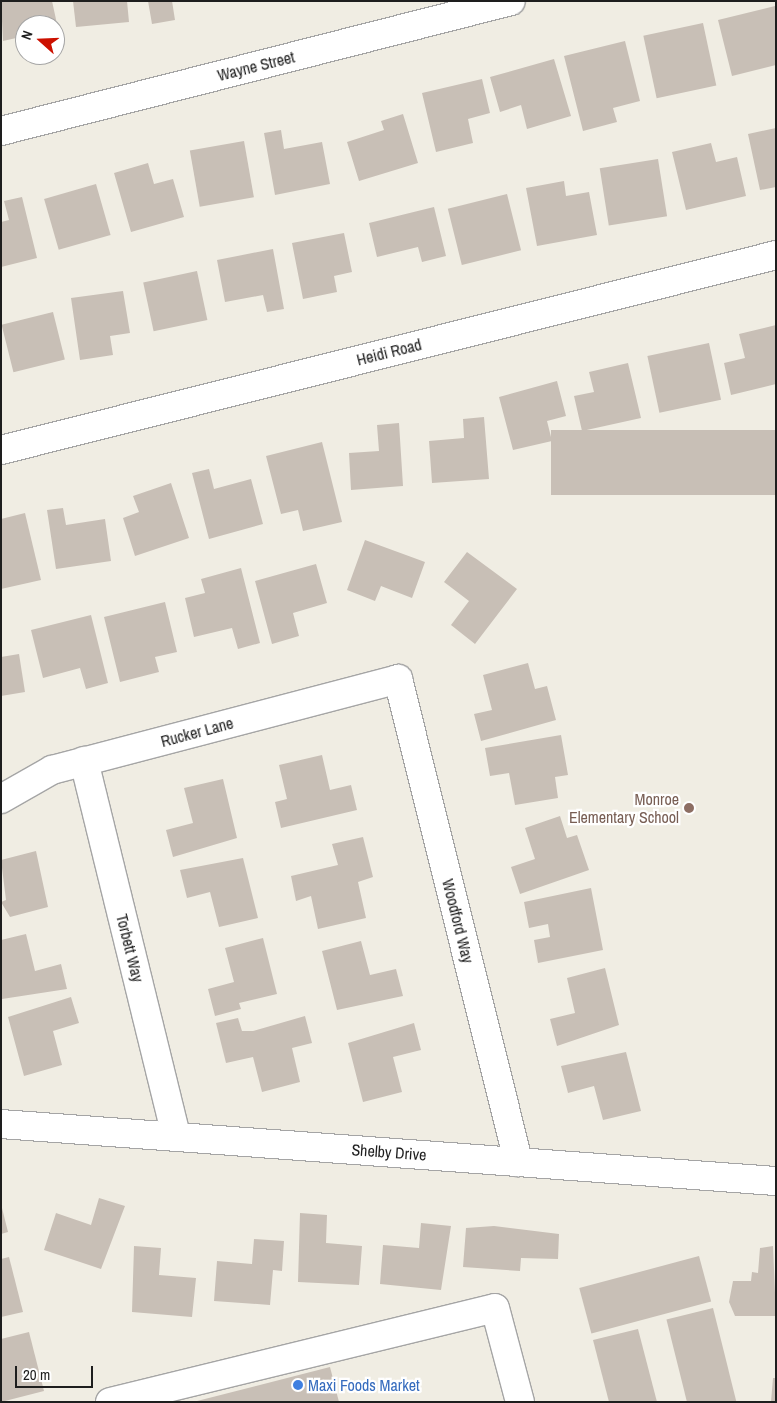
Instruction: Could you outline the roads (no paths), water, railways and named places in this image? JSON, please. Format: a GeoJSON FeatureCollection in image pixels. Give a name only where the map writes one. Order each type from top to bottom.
{"type":"FeatureCollection","features":[{"type":"Feature","properties":{"kind":"street","name":"Wayne Street"},"geometry":{"type":"LineString","coordinates":[[1,131],[511,1]]}},
{"type":"Feature","properties":{"kind":"street","name":"Heidi Road"},"geometry":{"type":"LineString","coordinates":[[1,450],[776,255]]}},
{"type":"Feature","properties":{"kind":"street","name":"Rucker Lane"},"geometry":{"type":"LineString","coordinates":[[1,799],[52,770],[398,680]]}},
{"type":"Feature","properties":{"kind":"street","name":"Woodford Way"},"geometry":{"type":"LineString","coordinates":[[398,680],[518,1162]]}},
{"type":"Feature","properties":{"kind":"street","name":"Torbett Way"},"geometry":{"type":"LineString","coordinates":[[84,761],[176,1136]]}},
{"type":"Feature","properties":{"kind":"street","name":"Shelby Drive"},"geometry":{"type":"LineString","coordinates":[[1,1124],[776,1181]]}},
{"type":"Feature","properties":{"kind":"street"},"geometry":{"type":"LineString","coordinates":[[110,1402],[495,1308],[520,1402]]}},
{"type":"Feature","properties":{"kind":"place","name":"Monroe Elementary School"},"geometry":{"type":"Point","coordinates":[689,808]}},
{"type":"Feature","properties":{"kind":"place","name":"Maxi Foods Market"},"geometry":{"type":"Point","coordinates":[298,1385]}}]}
